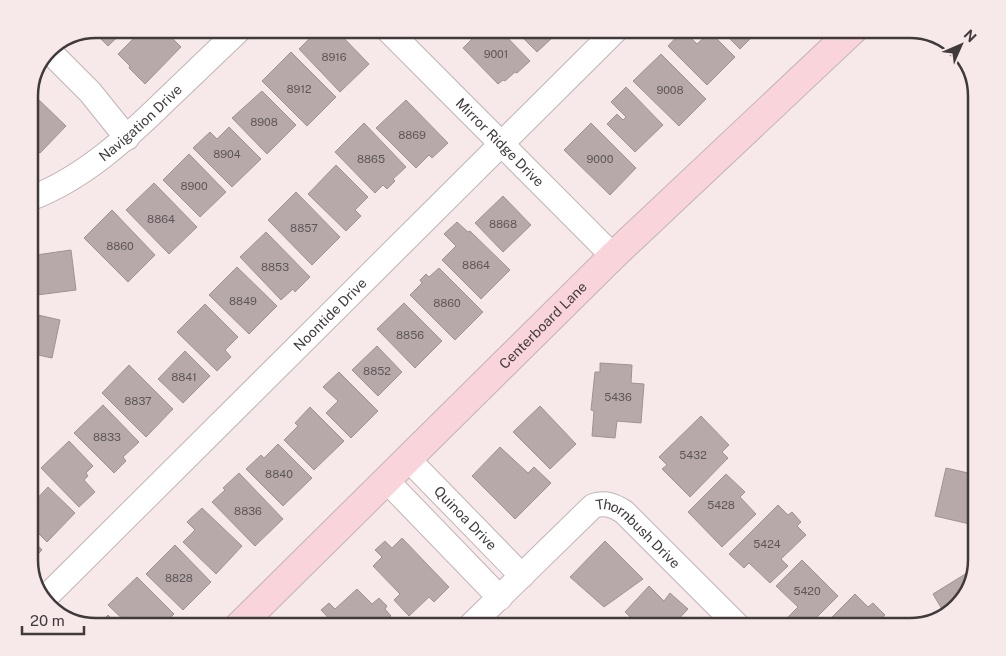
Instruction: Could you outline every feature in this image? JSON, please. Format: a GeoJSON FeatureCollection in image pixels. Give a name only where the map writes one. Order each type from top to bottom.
{"type":"FeatureCollection","features":[{"type":"Feature","properties":{"kind":"street","name":"Navigation Drive"},"geometry":{"type":"LineString","coordinates":[[38,196],[82,171],[127,138],[232,37]]}},
{"type":"Feature","properties":{"kind":"street","name":"Mirror Ridge Drive"},"geometry":{"type":"LineString","coordinates":[[395,37],[613,256]]}},
{"type":"Feature","properties":{"kind":"street","name":"Noontide Drive"},"geometry":{"type":"LineString","coordinates":[[49,594],[609,37]]}},
{"type":"Feature","properties":{"kind":"street","name":"Centerboard Lane"},"geometry":{"type":"LineString","coordinates":[[247,618],[409,460],[613,256],[846,37]]}},
{"type":"Feature","properties":{"kind":"street"},"geometry":{"type":"LineString","coordinates":[[54,56],[90,92],[127,138]]}},
{"type":"Feature","properties":{"kind":"street","name":"Quinoa Drive"},"geometry":{"type":"LineString","coordinates":[[409,460],[522,576]]}},
{"type":"Feature","properties":{"kind":"street"},"geometry":{"type":"LineString","coordinates":[[387,481],[500,598]]}},
{"type":"Feature","properties":{"kind":"street","name":"Thornbush Drive"},"geometry":{"type":"LineString","coordinates":[[479,618],[593,506],[602,503],[614,506],[624,512],[730,618]]}},
{"type":"Feature","properties":{"kind":"building"},"geometry":{"type":"Polygon","coordinates":[[[99,37],[118,37],[108,46],[99,37]]]}},
{"type":"Feature","properties":{"kind":"building"},"geometry":{"type":"Polygon","coordinates":[[[135,37],[171,37],[181,47],[145,84],[118,54],[135,37]]]}},
{"type":"Feature","properties":{"kind":"building"},"geometry":{"type":"Polygon","coordinates":[[[311,37],[343,37],[369,64],[340,92],[299,49],[311,37]]]}},
{"type":"Feature","properties":{"kind":"building"},"geometry":{"type":"Polygon","coordinates":[[[474,37],[507,37],[530,61],[517,73],[515,72],[505,81],[503,80],[498,84],[463,48],[474,37]]]}},
{"type":"Feature","properties":{"kind":"building"},"geometry":{"type":"Polygon","coordinates":[[[522,37],[551,37],[537,52],[522,37]]]}},
{"type":"Feature","properties":{"kind":"building"},"geometry":{"type":"Polygon","coordinates":[[[676,37],[690,37],[697,44],[705,37],[715,37],[735,57],[707,85],[668,46],[676,37]]]}},
{"type":"Feature","properties":{"kind":"building"},"geometry":{"type":"Polygon","coordinates":[[[728,37],[752,37],[740,49],[728,37]]]}},
{"type":"Feature","properties":{"kind":"building"},"geometry":{"type":"Polygon","coordinates":[[[291,52],[336,97],[307,126],[262,81],[291,52]]]}},
{"type":"Feature","properties":{"kind":"building"},"geometry":{"type":"Polygon","coordinates":[[[661,54],[706,99],[679,126],[633,81],[661,54]]]}},
{"type":"Feature","properties":{"kind":"building"},"geometry":{"type":"Polygon","coordinates":[[[626,87],[663,125],[635,152],[607,124],[617,114],[623,120],[626,117],[611,102],[626,87]]]}},
{"type":"Feature","properties":{"kind":"building"},"geometry":{"type":"Polygon","coordinates":[[[262,91],[296,125],[267,154],[232,118],[262,91]]]}},
{"type":"Feature","properties":{"kind":"building"},"geometry":{"type":"Polygon","coordinates":[[[38,99],[66,126],[40,153],[38,151],[38,99]]]}},
{"type":"Feature","properties":{"kind":"building"},"geometry":{"type":"Polygon","coordinates":[[[406,100],[448,143],[432,158],[429,155],[416,168],[376,128],[406,100]]]}},
{"type":"Feature","properties":{"kind":"building"},"geometry":{"type":"Polygon","coordinates":[[[364,123],[406,167],[393,179],[395,181],[387,189],[383,185],[375,193],[335,152],[364,123]]]}},
{"type":"Feature","properties":{"kind":"building"},"geometry":{"type":"Polygon","coordinates":[[[591,123],[636,168],[610,195],[564,150],[591,123]]]}},
{"type":"Feature","properties":{"kind":"building"},"geometry":{"type":"Polygon","coordinates":[[[229,127],[261,159],[232,187],[193,148],[210,132],[217,139],[229,127]]]}},
{"type":"Feature","properties":{"kind":"building"},"geometry":{"type":"Polygon","coordinates":[[[189,154],[226,192],[200,217],[163,180],[189,154]]]}},
{"type":"Feature","properties":{"kind":"building"},"geometry":{"type":"Polygon","coordinates":[[[336,165],[368,197],[355,210],[361,216],[346,231],[308,194],[336,165]]]}},
{"type":"Feature","properties":{"kind":"building"},"geometry":{"type":"Polygon","coordinates":[[[154,183],[197,227],[169,254],[126,210],[154,183]]]}},
{"type":"Feature","properties":{"kind":"building"},"geometry":{"type":"Polygon","coordinates":[[[296,192],[340,237],[312,265],[268,220],[296,192]]]}},
{"type":"Feature","properties":{"kind":"building"},"geometry":{"type":"Polygon","coordinates":[[[503,196],[531,225],[503,252],[475,223],[503,196]]]}},
{"type":"Feature","properties":{"kind":"building"},"geometry":{"type":"Polygon","coordinates":[[[112,210],[155,255],[128,282],[84,238],[112,210]]]}},
{"type":"Feature","properties":{"kind":"building"},"geometry":{"type":"Polygon","coordinates":[[[457,222],[468,232],[470,231],[510,270],[481,299],[442,260],[456,246],[444,234],[457,222]]]}},
{"type":"Feature","properties":{"kind":"building"},"geometry":{"type":"Polygon","coordinates":[[[266,232],[310,277],[295,292],[293,289],[281,300],[240,257],[266,232]]]}},
{"type":"Feature","properties":{"kind":"building"},"geometry":{"type":"Polygon","coordinates":[[[71,250],[76,290],[38,295],[38,255],[71,250]]]}},
{"type":"Feature","properties":{"kind":"building"},"geometry":{"type":"Polygon","coordinates":[[[237,267],[277,306],[249,334],[209,295],[237,267]]]}},
{"type":"Feature","properties":{"kind":"building"},"geometry":{"type":"Polygon","coordinates":[[[439,268],[483,312],[455,340],[410,295],[422,283],[420,280],[426,274],[429,277],[439,268]]]}},
{"type":"Feature","properties":{"kind":"building"},"geometry":{"type":"Polygon","coordinates":[[[404,303],[442,341],[415,368],[377,329],[404,303]]]}},
{"type":"Feature","properties":{"kind":"building"},"geometry":{"type":"Polygon","coordinates":[[[205,304],[238,337],[225,350],[231,357],[217,371],[177,332],[205,304]]]}},
{"type":"Feature","properties":{"kind":"building"},"geometry":{"type":"Polygon","coordinates":[[[38,315],[60,320],[52,358],[38,355],[38,315]]]}},
{"type":"Feature","properties":{"kind":"building"},"geometry":{"type":"Polygon","coordinates":[[[377,346],[402,372],[378,396],[352,370],[377,346]]]}},
{"type":"Feature","properties":{"kind":"building"},"geometry":{"type":"Polygon","coordinates":[[[185,351],[210,376],[183,403],[158,379],[185,351]]]}},
{"type":"Feature","properties":{"kind":"building"},"geometry":{"type":"Polygon","coordinates":[[[600,363],[632,365],[631,383],[644,384],[641,423],[617,421],[615,438],[592,436],[594,411],[591,410],[595,372],[600,372],[600,363]]]}},
{"type":"Feature","properties":{"kind":"building"},"geometry":{"type":"Polygon","coordinates":[[[129,365],[173,409],[146,437],[102,393],[129,365]]]}},
{"type":"Feature","properties":{"kind":"building"},"geometry":{"type":"Polygon","coordinates":[[[339,372],[378,411],[351,438],[326,413],[338,401],[323,387],[339,372]]]}},
{"type":"Feature","properties":{"kind":"building"},"geometry":{"type":"Polygon","coordinates":[[[103,405],[139,442],[123,457],[126,461],[114,473],[74,433],[103,405]]]}},
{"type":"Feature","properties":{"kind":"building"},"geometry":{"type":"Polygon","coordinates":[[[540,406],[576,444],[550,469],[513,432],[540,406]]]}},
{"type":"Feature","properties":{"kind":"building"},"geometry":{"type":"Polygon","coordinates":[[[310,407],[344,441],[314,470],[284,440],[298,426],[295,423],[310,407]]]}},
{"type":"Feature","properties":{"kind":"building"},"geometry":{"type":"Polygon","coordinates":[[[701,416],[729,445],[722,452],[728,458],[690,497],[662,469],[667,465],[659,457],[701,416]]]}},
{"type":"Feature","properties":{"kind":"building"},"geometry":{"type":"Polygon","coordinates":[[[69,441],[93,466],[86,473],[88,476],[84,480],[95,492],[79,507],[41,468],[69,441]]]}},
{"type":"Feature","properties":{"kind":"building"},"geometry":{"type":"Polygon","coordinates":[[[278,444],[312,478],[283,506],[246,469],[261,455],[264,458],[278,444]]]}},
{"type":"Feature","properties":{"kind":"building"},"geometry":{"type":"Polygon","coordinates":[[[500,447],[528,473],[534,467],[551,483],[515,519],[472,476],[500,447]]]}},
{"type":"Feature","properties":{"kind":"building"},"geometry":{"type":"Polygon","coordinates":[[[946,468],[968,473],[968,524],[935,516],[946,468]]]}},
{"type":"Feature","properties":{"kind":"building"},"geometry":{"type":"Polygon","coordinates":[[[239,473],[283,519],[255,546],[212,502],[239,473]]]}},
{"type":"Feature","properties":{"kind":"building"},"geometry":{"type":"Polygon","coordinates":[[[726,474],[745,492],[740,497],[756,514],[722,547],[688,512],[726,474]]]}},
{"type":"Feature","properties":{"kind":"building"},"geometry":{"type":"Polygon","coordinates":[[[48,487],[75,513],[47,542],[38,533],[38,498],[48,487]]]}},
{"type":"Feature","properties":{"kind":"building"},"geometry":{"type":"Polygon","coordinates":[[[778,505],[788,515],[792,512],[801,522],[797,526],[806,535],[781,559],[788,566],[770,583],[749,563],[744,568],[729,554],[778,505]]]}},
{"type":"Feature","properties":{"kind":"building"},"geometry":{"type":"Polygon","coordinates":[[[202,508],[242,546],[216,574],[183,542],[195,530],[187,522],[202,508]]]}},
{"type":"Feature","properties":{"kind":"building"},"geometry":{"type":"Polygon","coordinates":[[[402,538],[449,587],[434,602],[429,597],[409,616],[394,600],[400,594],[373,566],[382,557],[375,550],[385,541],[392,548],[402,538]]]}},
{"type":"Feature","properties":{"kind":"building"},"geometry":{"type":"Polygon","coordinates":[[[605,541],[643,579],[604,607],[570,577],[605,541]]]}},
{"type":"Feature","properties":{"kind":"building"},"geometry":{"type":"Polygon","coordinates":[[[175,545],[211,582],[183,610],[146,574],[175,545]]]}},
{"type":"Feature","properties":{"kind":"building"},"geometry":{"type":"Polygon","coordinates":[[[38,546],[42,550],[38,554],[38,546]]]}},
{"type":"Feature","properties":{"kind":"building"},"geometry":{"type":"Polygon","coordinates":[[[802,560],[838,596],[816,618],[789,618],[798,607],[776,586],[802,560]]]}},
{"type":"Feature","properties":{"kind":"building"},"geometry":{"type":"Polygon","coordinates":[[[967,573],[959,593],[943,609],[933,594],[967,573]]]}},
{"type":"Feature","properties":{"kind":"building"},"geometry":{"type":"Polygon","coordinates":[[[137,577],[174,614],[170,618],[122,618],[108,605],[137,577]]]}},
{"type":"Feature","properties":{"kind":"building"},"geometry":{"type":"Polygon","coordinates":[[[649,586],[664,601],[670,593],[688,609],[680,618],[631,618],[625,612],[649,586]]]}},
{"type":"Feature","properties":{"kind":"building"},"geometry":{"type":"Polygon","coordinates":[[[357,589],[372,604],[379,598],[387,606],[385,609],[391,616],[389,618],[329,618],[321,610],[329,603],[335,609],[357,589]]]}},
{"type":"Feature","properties":{"kind":"building"},"geometry":{"type":"Polygon","coordinates":[[[855,594],[868,607],[873,603],[885,615],[882,618],[831,618],[855,594]]]}}]}
